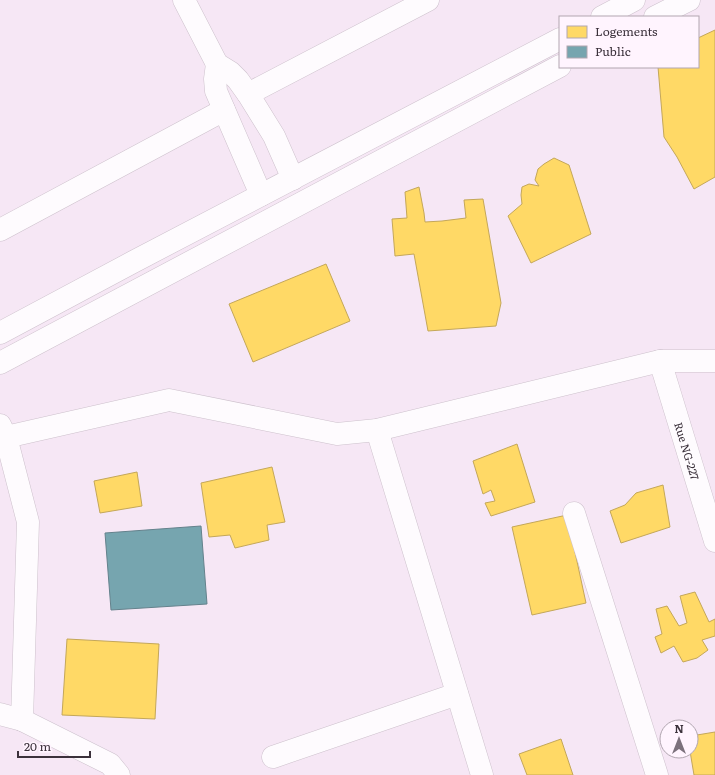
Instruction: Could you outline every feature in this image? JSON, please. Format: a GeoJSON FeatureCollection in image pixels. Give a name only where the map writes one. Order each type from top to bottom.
{"type":"FeatureCollection","features":[{"type":"Feature","properties":{"kind":"main road"},"geometry":{"type":"LineString","coordinates":[[184,0],[217,64],[230,72],[238,80],[274,136],[293,179]]}},
{"type":"Feature","properties":{"kind":"main road"},"geometry":{"type":"LineString","coordinates":[[248,94],[428,0]]}},
{"type":"Feature","properties":{"kind":"main road"},"geometry":{"type":"LineString","coordinates":[[604,16],[634,0]]}},
{"type":"Feature","properties":{"kind":"main road"},"geometry":{"type":"LineString","coordinates":[[657,16],[689,0]]}},
{"type":"Feature","properties":{"kind":"main road"},"geometry":{"type":"LineString","coordinates":[[0,333],[559,40]]}},
{"type":"Feature","properties":{"kind":"main road"},"geometry":{"type":"LineString","coordinates":[[217,64],[215,79],[216,91],[261,195]]}},
{"type":"Feature","properties":{"kind":"main road"},"geometry":{"type":"LineString","coordinates":[[0,363],[559,67]]}},
{"type":"Feature","properties":{"kind":"main road"},"geometry":{"type":"LineString","coordinates":[[0,230],[224,110]]}},
{"type":"Feature","properties":{"kind":"main road"},"geometry":{"type":"LineString","coordinates":[[22,720],[28,522],[3,431],[169,400],[337,434],[377,430],[660,361],[715,360]]}},
{"type":"Feature","properties":{"kind":"main road","name":"Rue NG-227"},"geometry":{"type":"LineString","coordinates":[[660,361],[715,541]]}},
{"type":"Feature","properties":{"kind":"main road"},"geometry":{"type":"LineString","coordinates":[[377,430],[482,775]]}},
{"type":"Feature","properties":{"kind":"main road"},"geometry":{"type":"LineString","coordinates":[[574,513],[657,775]]}},
{"type":"Feature","properties":{"kind":"main road"},"geometry":{"type":"LineString","coordinates":[[273,757],[458,694]]}},
{"type":"Feature","properties":{"kind":"main road"},"geometry":{"type":"LineString","coordinates":[[0,714],[22,720],[110,764],[119,775]]}},
{"type":"Feature","properties":{"kind":"building: Logements"},"geometry":{"type":"Polygon","coordinates":[[[715,30],[715,177],[694,189],[677,157],[664,137],[658,68],[699,68],[699,38],[715,30]]]}},
{"type":"Feature","properties":{"kind":"building: Logements"},"geometry":{"type":"Polygon","coordinates":[[[554,158],[569,165],[591,234],[531,263],[508,216],[522,204],[522,187],[529,184],[539,186],[535,180],[538,169],[554,158]]]}},
{"type":"Feature","properties":{"kind":"building: Logements"},"geometry":{"type":"Polygon","coordinates":[[[419,187],[425,222],[466,218],[464,200],[483,199],[501,303],[496,326],[428,331],[414,254],[395,256],[392,219],[407,218],[405,192],[419,187]]]}},
{"type":"Feature","properties":{"kind":"building: Logements"},"geometry":{"type":"Polygon","coordinates":[[[326,264],[350,321],[253,362],[229,304],[326,264]]]}},
{"type":"Feature","properties":{"kind":"building: Logements"},"geometry":{"type":"Polygon","coordinates":[[[517,444],[535,502],[491,516],[485,503],[495,501],[491,490],[483,494],[473,461],[517,444]]]}},
{"type":"Feature","properties":{"kind":"building: Logements"},"geometry":{"type":"Polygon","coordinates":[[[272,467],[285,522],[267,525],[269,540],[235,548],[230,535],[209,537],[201,483],[272,467]]]}},
{"type":"Feature","properties":{"kind":"building: Logements"},"geometry":{"type":"Polygon","coordinates":[[[137,472],[142,506],[100,513],[94,481],[137,472]]]}},
{"type":"Feature","properties":{"kind":"building: Logements"},"geometry":{"type":"Polygon","coordinates":[[[663,485],[670,527],[621,543],[610,511],[625,505],[636,493],[663,485]]]}},
{"type":"Feature","properties":{"kind":"building: Logements"},"geometry":{"type":"Polygon","coordinates":[[[567,515],[586,603],[532,615],[512,527],[567,515]]]}},
{"type":"Feature","properties":{"kind":"building: Logements"},"geometry":{"type":"Polygon","coordinates":[[[695,592],[709,622],[715,619],[715,636],[702,640],[708,650],[697,658],[683,662],[674,646],[661,653],[655,637],[662,634],[656,609],[667,606],[679,626],[687,623],[680,596],[695,592]]]}},
{"type":"Feature","properties":{"kind":"building: Logements"},"geometry":{"type":"Polygon","coordinates":[[[67,639],[159,644],[155,719],[62,715],[67,639]]]}},
{"type":"Feature","properties":{"kind":"building: Logements"},"geometry":{"type":"Polygon","coordinates":[[[715,732],[715,775],[694,775],[691,759],[699,759],[699,735],[715,732]]]}},
{"type":"Feature","properties":{"kind":"building: Logements"},"geometry":{"type":"Polygon","coordinates":[[[561,739],[573,775],[527,775],[519,754],[561,739]]]}},
{"type":"Feature","properties":{"kind":"building: Public"},"geometry":{"type":"Polygon","coordinates":[[[201,526],[207,604],[111,610],[105,533],[201,526]]]}}]}
